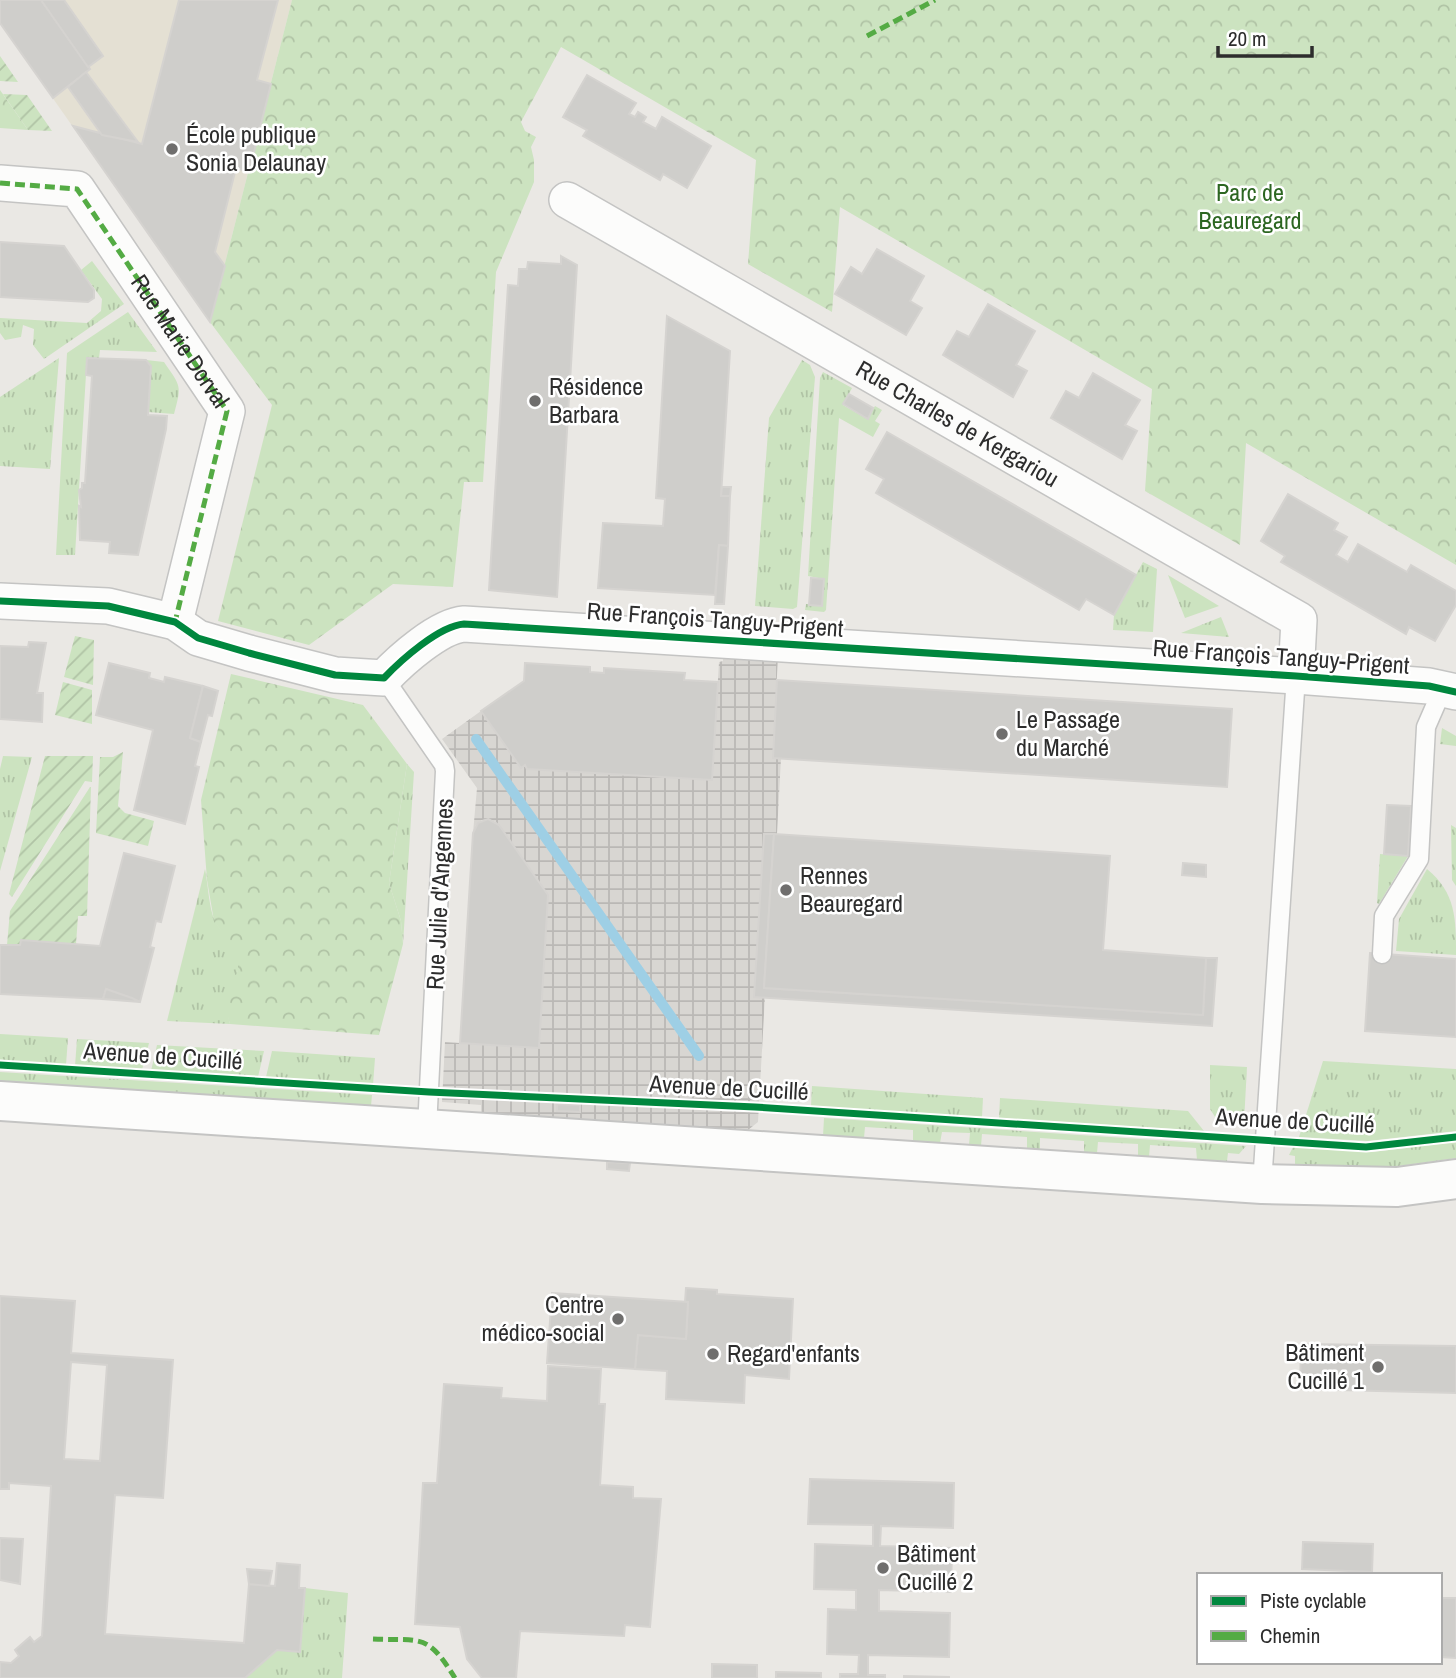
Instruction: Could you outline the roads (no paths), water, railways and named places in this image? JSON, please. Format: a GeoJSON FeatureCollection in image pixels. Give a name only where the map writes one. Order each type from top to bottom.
{"type":"FeatureCollection","features":[{"type":"Feature","properties":{"kind":"street","name":"Rue Marie Dorval"},"geometry":{"type":"LineString","coordinates":[[0,183],[77,189],[227,411],[175,622]]}},
{"type":"Feature","properties":{"kind":"street","name":"Rue Charles de Kergariou"},"geometry":{"type":"LineString","coordinates":[[567,200],[1299,620],[1296,676]]}},
{"type":"Feature","properties":{"kind":"street"},"geometry":{"type":"LineString","coordinates":[[0,601],[108,606],[175,622],[198,638],[249,653],[335,675],[384,678]]}},
{"type":"Feature","properties":{"kind":"street","name":"Rue François Tanguy-Prigent"},"geometry":{"type":"LineString","coordinates":[[384,678],[404,659],[442,632],[455,625],[464,624],[1296,676],[1449,690]]}},
{"type":"Feature","properties":{"kind":"street"},"geometry":{"type":"LineString","coordinates":[[0,1101],[1262,1184],[1397,1187],[1456,1179]]}},
{"type":"Feature","properties":{"kind":"lane"},"geometry":{"type":"LineString","coordinates":[[1262,1184],[1296,676]]}},
{"type":"Feature","properties":{"kind":"lane","name":"Rue Julie d'Angennes"},"geometry":{"type":"LineString","coordinates":[[384,678],[444,765],[446,778],[427,1128]]}},
{"type":"Feature","properties":{"kind":"lane"},"geometry":{"type":"LineString","coordinates":[[1382,954],[1384,916],[1419,859],[1426,727],[1449,690]]}},
{"type":"Feature","properties":{"kind":"waterway"},"geometry":{"type":"LineString","coordinates":[[476,739],[699,1056]]}},
{"type":"Feature","properties":{"kind":"place","name":"École publique Sonia Delaunay"},"geometry":{"type":"Point","coordinates":[172,149]}},
{"type":"Feature","properties":{"kind":"place","name":"Résidence Barbara"},"geometry":{"type":"Point","coordinates":[535,401]}},
{"type":"Feature","properties":{"kind":"place","name":"Le Passage du Marché"},"geometry":{"type":"Point","coordinates":[1002,734]}},
{"type":"Feature","properties":{"kind":"place","name":"Rennes Beauregard"},"geometry":{"type":"Point","coordinates":[786,890]}},
{"type":"Feature","properties":{"kind":"place","name":"Centre médico-social"},"geometry":{"type":"Point","coordinates":[618,1319]}},
{"type":"Feature","properties":{"kind":"place","name":"Regard'enfants"},"geometry":{"type":"Point","coordinates":[713,1354]}},
{"type":"Feature","properties":{"kind":"place","name":"Bâtiment Cucillé 1"},"geometry":{"type":"Point","coordinates":[1378,1367]}},
{"type":"Feature","properties":{"kind":"place","name":"Bâtiment Cucillé 2"},"geometry":{"type":"Point","coordinates":[883,1568]}},
{"type":"Feature","properties":{"kind":"park label","name":"Parc de Beauregard"},"geometry":{"type":"Point","coordinates":[1250,207]}}]}
